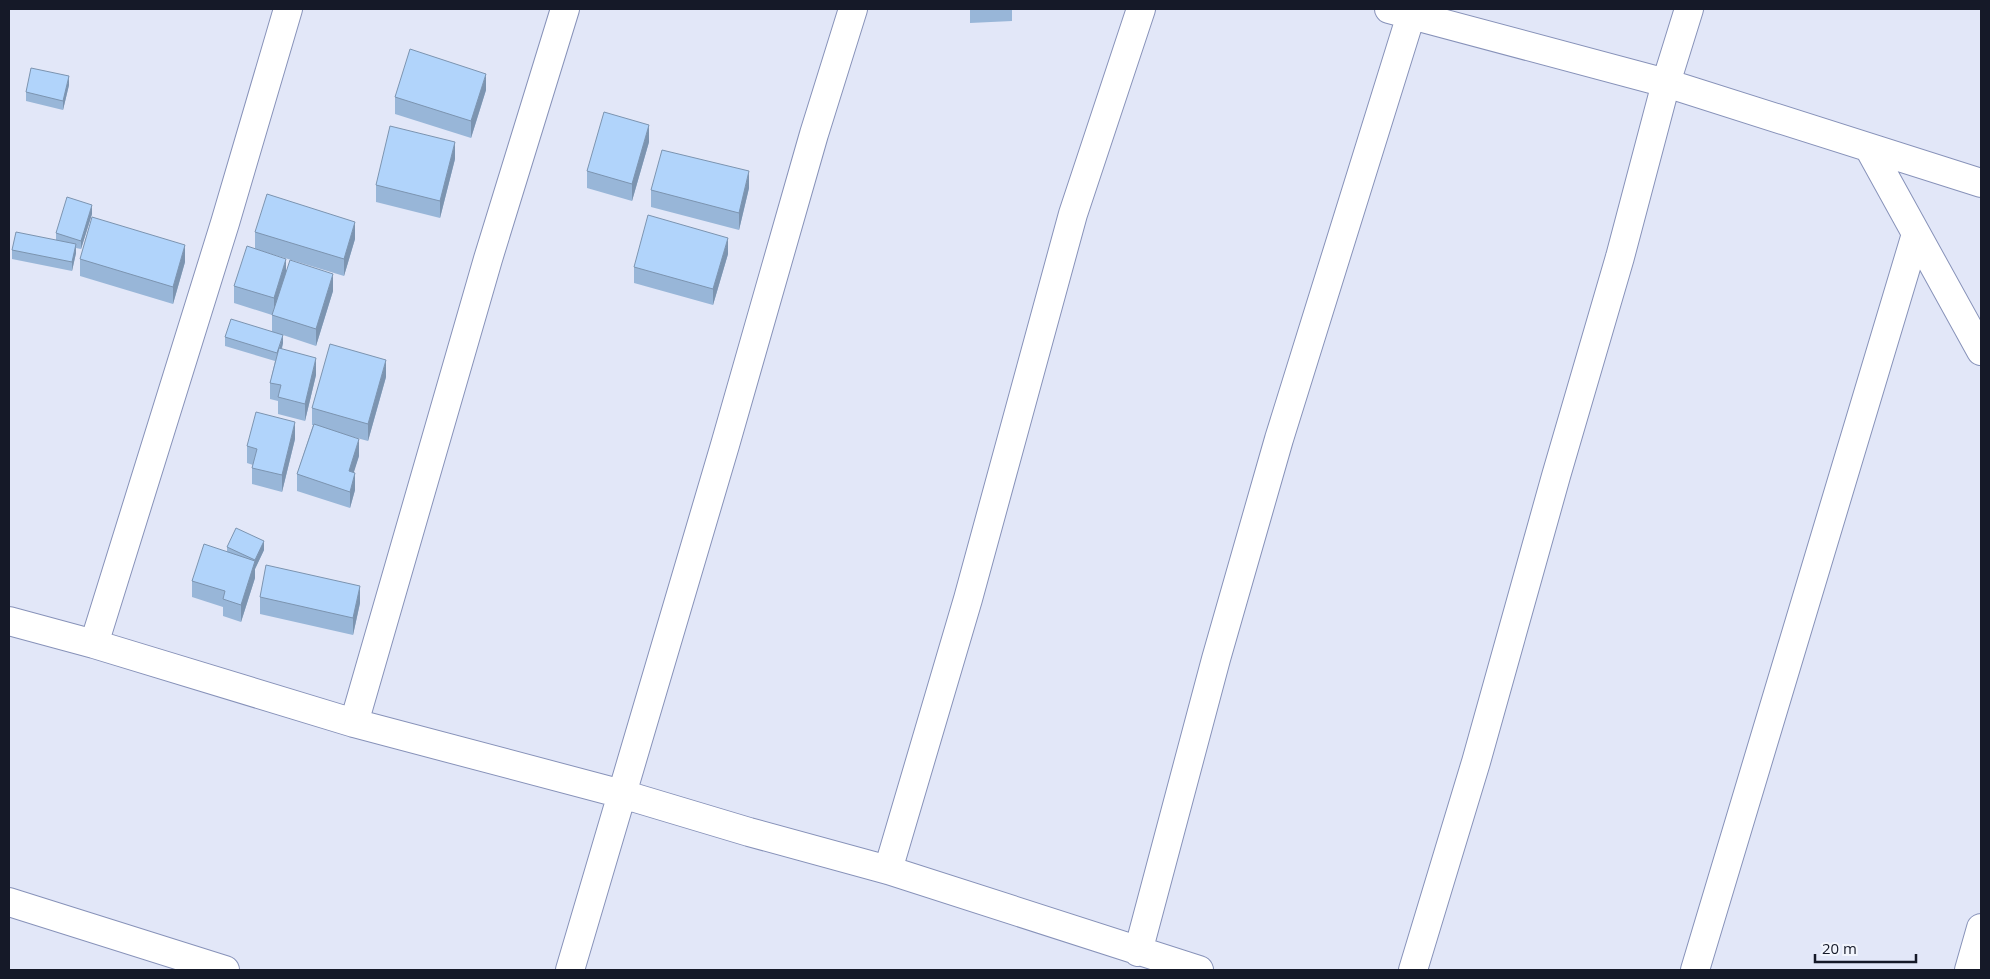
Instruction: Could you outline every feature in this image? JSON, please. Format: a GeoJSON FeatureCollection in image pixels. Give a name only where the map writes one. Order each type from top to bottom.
{"type":"FeatureCollection","features":[{"type":"Feature","properties":{"kind":"street"},"geometry":{"type":"LineString","coordinates":[[94,644],[225,223],[288,9]]}},
{"type":"Feature","properties":{"kind":"street"},"geometry":{"type":"LineString","coordinates":[[354,723],[488,259],[564,9]]}},
{"type":"Feature","properties":{"kind":"street"},"geometry":{"type":"LineString","coordinates":[[570,970],[725,445],[814,134],[853,9]]}},
{"type":"Feature","properties":{"kind":"street"},"geometry":{"type":"LineString","coordinates":[[888,870],[968,600],[1074,214],[1141,9]]}},
{"type":"Feature","properties":{"kind":"street"},"geometry":{"type":"LineString","coordinates":[[1413,970],[1476,762],[1620,257],[1666,83],[1690,9]]}},
{"type":"Feature","properties":{"kind":"street"},"geometry":{"type":"LineString","coordinates":[[1138,952],[1216,659],[1347,216],[1400,12],[1666,83],[1870,150],[1981,183]]}},
{"type":"Feature","properties":{"kind":"street"},"geometry":{"type":"LineString","coordinates":[[1870,150],[1981,351]]}},
{"type":"Feature","properties":{"kind":"street"},"geometry":{"type":"LineString","coordinates":[[1695,970],[1916,234]]}},
{"type":"Feature","properties":{"kind":"street"},"geometry":{"type":"LineString","coordinates":[[9,621],[94,644],[354,723],[622,794],[749,832],[888,870],[1138,952],[1199,970]]}},
{"type":"Feature","properties":{"kind":"street"},"geometry":{"type":"LineString","coordinates":[[9,902],[225,970]]}},
{"type":"Feature","properties":{"kind":"street"},"geometry":{"type":"LineString","coordinates":[[1969,970],[1981,928]]}},
{"type":"Feature","properties":{"kind":"building"},"geometry":{"type":"Polygon","coordinates":[[[410,49],[486,74],[471,121],[395,97],[410,49]]]}},
{"type":"Feature","properties":{"kind":"building"},"geometry":{"type":"Polygon","coordinates":[[[31,68],[69,76],[63,101],[26,92],[31,68]]]}},
{"type":"Feature","properties":{"kind":"building"},"geometry":{"type":"Polygon","coordinates":[[[604,112],[649,125],[632,184],[587,171],[604,112]]]}},
{"type":"Feature","properties":{"kind":"building"},"geometry":{"type":"Polygon","coordinates":[[[390,126],[455,142],[440,201],[376,185],[390,126]]]}},
{"type":"Feature","properties":{"kind":"building"},"geometry":{"type":"Polygon","coordinates":[[[662,150],[749,171],[739,213],[651,190],[662,150]]]}},
{"type":"Feature","properties":{"kind":"building"},"geometry":{"type":"Polygon","coordinates":[[[267,194],[355,222],[344,259],[255,232],[267,194]]]}},
{"type":"Feature","properties":{"kind":"building"},"geometry":{"type":"Polygon","coordinates":[[[67,197],[92,205],[81,241],[56,233],[67,197]]]}},
{"type":"Feature","properties":{"kind":"building"},"geometry":{"type":"Polygon","coordinates":[[[648,215],[728,238],[713,289],[634,267],[648,215]]]}},
{"type":"Feature","properties":{"kind":"building"},"geometry":{"type":"Polygon","coordinates":[[[92,217],[185,245],[173,287],[80,259],[92,217]]]}},
{"type":"Feature","properties":{"kind":"building"},"geometry":{"type":"Polygon","coordinates":[[[16,232],[76,244],[72,262],[12,250],[16,232]]]}},
{"type":"Feature","properties":{"kind":"building"},"geometry":{"type":"Polygon","coordinates":[[[247,246],[286,259],[274,298],[234,286],[247,246]]]}},
{"type":"Feature","properties":{"kind":"building"},"geometry":{"type":"Polygon","coordinates":[[[290,260],[333,274],[316,329],[272,315],[290,260]]]}},
{"type":"Feature","properties":{"kind":"building"},"geometry":{"type":"Polygon","coordinates":[[[231,319],[283,335],[277,353],[225,337],[231,319]]]}},
{"type":"Feature","properties":{"kind":"building"},"geometry":{"type":"Polygon","coordinates":[[[330,344],[386,360],[368,424],[312,408],[330,344]]]}},
{"type":"Feature","properties":{"kind":"building"},"geometry":{"type":"Polygon","coordinates":[[[279,348],[316,358],[305,404],[278,397],[281,385],[270,383],[279,348]]]}},
{"type":"Feature","properties":{"kind":"building"},"geometry":{"type":"Polygon","coordinates":[[[256,412],[295,422],[282,475],[252,468],[257,449],[247,446],[256,412]]]}},
{"type":"Feature","properties":{"kind":"building"},"geometry":{"type":"Polygon","coordinates":[[[314,424],[359,439],[349,471],[355,473],[350,492],[297,474],[314,424]]]}},
{"type":"Feature","properties":{"kind":"building"},"geometry":{"type":"Polygon","coordinates":[[[236,528],[264,541],[255,560],[227,547],[236,528]]]}},
{"type":"Feature","properties":{"kind":"building"},"geometry":{"type":"Polygon","coordinates":[[[204,544],[255,561],[241,605],[223,599],[225,591],[192,581],[204,544]]]}},
{"type":"Feature","properties":{"kind":"building"},"geometry":{"type":"Polygon","coordinates":[[[266,565],[360,586],[353,618],[260,597],[266,565]]]}}]}
